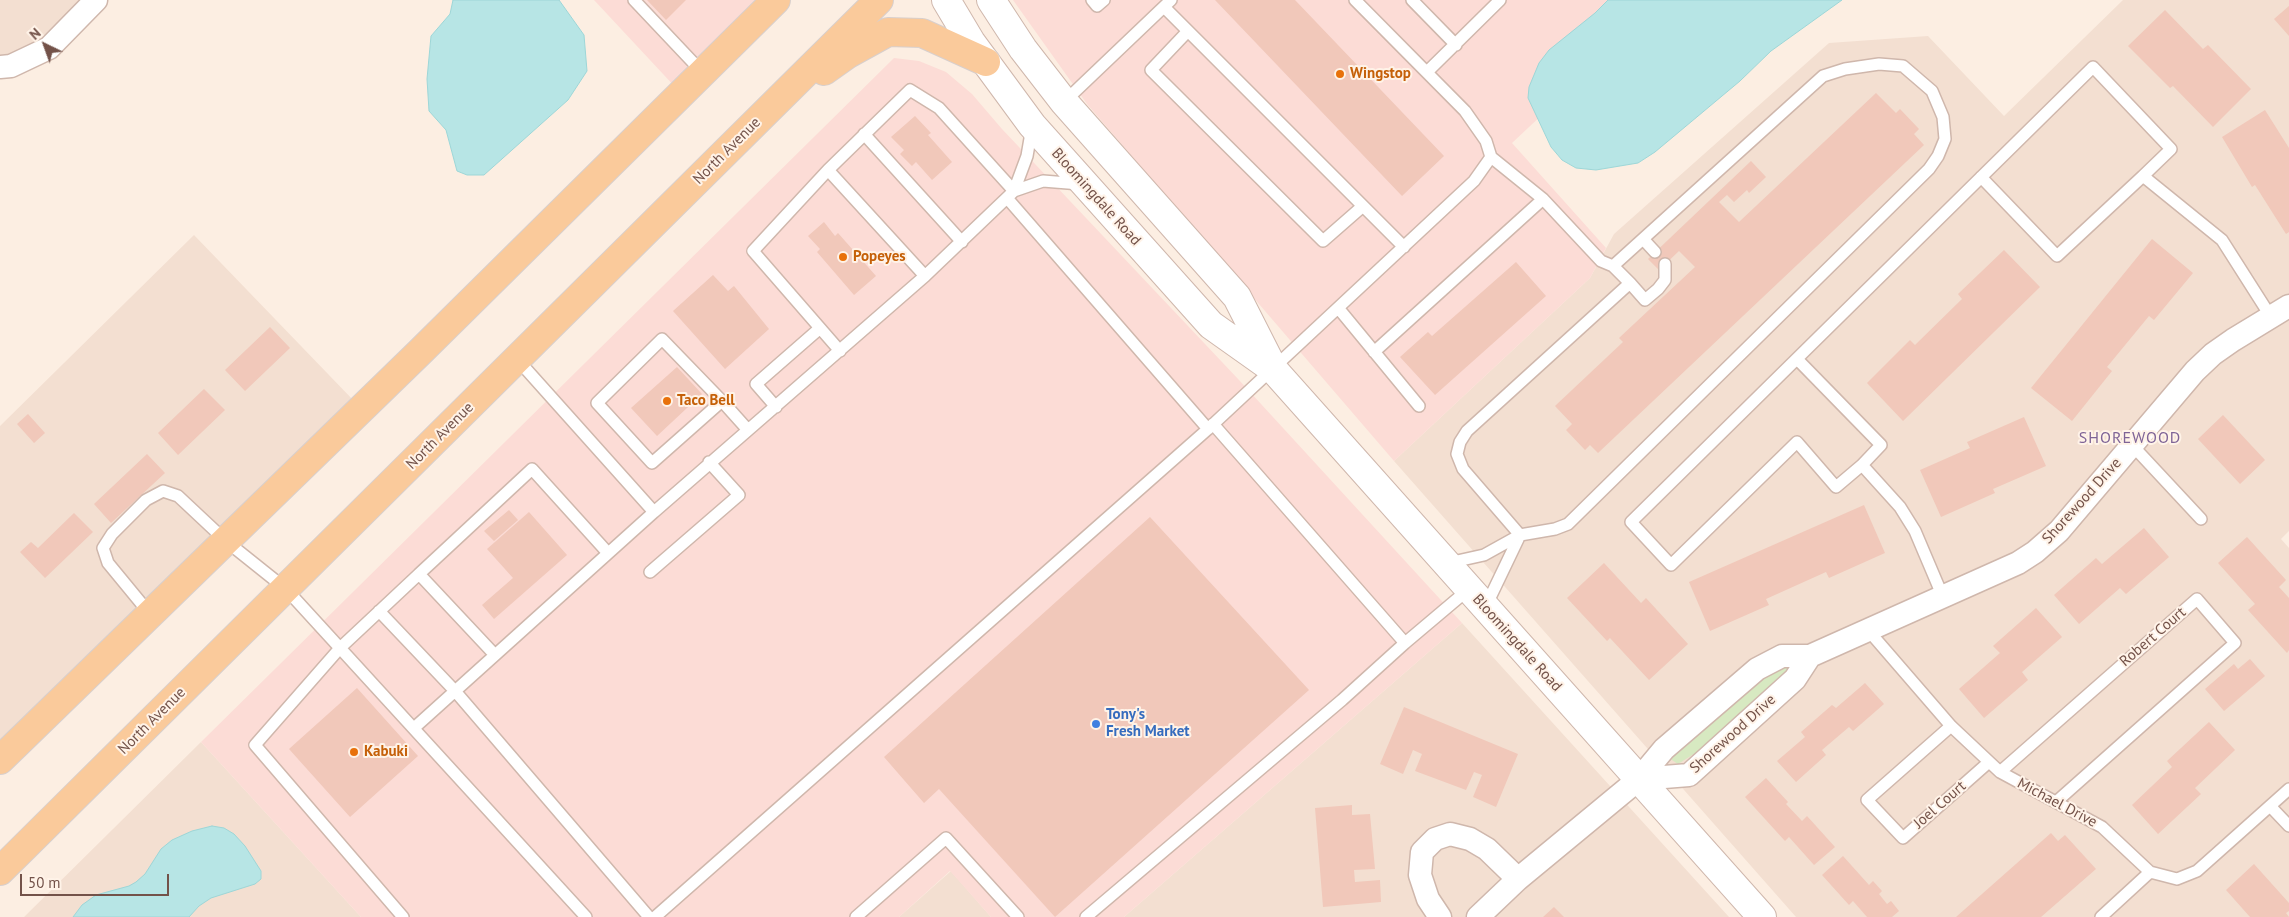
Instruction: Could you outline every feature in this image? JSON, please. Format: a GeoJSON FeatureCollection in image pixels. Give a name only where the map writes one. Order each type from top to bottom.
{"type":"FeatureCollection","features":[{"type":"Feature","properties":{"kind":"main road"},"geometry":{"type":"LineString","coordinates":[[0,760],[420,352],[775,0]]}},
{"type":"Feature","properties":{"kind":"main road","name":"North Avenue"},"geometry":{"type":"LineString","coordinates":[[0,871],[286,590],[879,0]]}},
{"type":"Feature","properties":{"kind":"main road"},"geometry":{"type":"LineString","coordinates":[[767,111],[848,54],[888,32],[922,33],[986,62]]}},
{"type":"Feature","properties":{"kind":"street"},"geometry":{"type":"LineString","coordinates":[[0,67],[11,66],[49,48],[96,0]]}},
{"type":"Feature","properties":{"kind":"street","name":"Bloomingdale Road"},"geometry":{"type":"LineString","coordinates":[[946,0],[986,62],[1032,125],[1084,184],[1211,325],[1273,369],[1762,917]]}},
{"type":"Feature","properties":{"kind":"street","name":"Bloomingdale Road"},"geometry":{"type":"LineString","coordinates":[[991,0],[1023,49],[1064,102],[1237,297],[1273,369]]}},
{"type":"Feature","properties":{"kind":"street","name":"Shorewood Drive"},"geometry":{"type":"LineString","coordinates":[[1478,917],[1518,879],[1639,779],[1664,749],[1757,669],[1782,656],[1810,656],[2018,563],[2035,552],[2059,531],[2195,371],[2213,354],[2280,311]]}},
{"type":"Feature","properties":{"kind":"street","name":"Shorewood Drive"},"geometry":{"type":"LineString","coordinates":[[1639,779],[1690,775],[1795,679],[1810,656]]}},
{"type":"Feature","properties":{"kind":"street"},"geometry":{"type":"LineString","coordinates":[[1440,917],[1428,899],[1420,875],[1422,852],[1435,839],[1450,834],[1473,840],[1487,849],[1518,879]]}},
{"type":"Feature","properties":{"kind":"lane"},"geometry":{"type":"LineString","coordinates":[[634,0],[702,73]]}},
{"type":"Feature","properties":{"kind":"lane"},"geometry":{"type":"LineString","coordinates":[[1092,0],[1097,6],[1104,0]]}},
{"type":"Feature","properties":{"kind":"lane"},"geometry":{"type":"LineString","coordinates":[[1355,0],[1465,111],[1486,142],[1491,157],[1543,200],[1601,261],[1613,266],[1644,300],[1658,289],[1665,280],[1666,264]]}},
{"type":"Feature","properties":{"kind":"lane"},"geometry":{"type":"LineString","coordinates":[[1412,0],[1456,45]]}},
{"type":"Feature","properties":{"kind":"lane"},"geometry":{"type":"LineString","coordinates":[[1427,72],[1500,0]]}},
{"type":"Feature","properties":{"kind":"lane"},"geometry":{"type":"LineString","coordinates":[[1064,102],[1167,4],[1188,31],[1404,247]]}},
{"type":"Feature","properties":{"kind":"lane"},"geometry":{"type":"LineString","coordinates":[[1188,31],[1151,70],[1323,241],[1363,206]]}},
{"type":"Feature","properties":{"kind":"lane"},"geometry":{"type":"LineString","coordinates":[[1446,564],[1484,555],[1520,534],[1555,529],[1568,524],[1929,169],[1945,139],[1944,117],[1932,91],[1904,66],[1879,64],[1845,69],[1823,76],[1613,266]]}},
{"type":"Feature","properties":{"kind":"lane"},"geometry":{"type":"LineString","coordinates":[[1797,359],[1881,445],[1862,465],[1836,487],[1797,442],[1671,565],[1631,522],[1797,359],[1981,177],[2093,67],[2171,149],[2057,256],[1981,177]]}},
{"type":"Feature","properties":{"kind":"lane"},"geometry":{"type":"LineString","coordinates":[[840,351],[753,252],[828,170],[910,90],[939,108],[1011,195],[1211,426],[1405,643]]}},
{"type":"Feature","properties":{"kind":"lane"},"geometry":{"type":"LineString","coordinates":[[1011,195],[1027,156],[1032,125]]}},
{"type":"Feature","properties":{"kind":"lane"},"geometry":{"type":"LineString","coordinates":[[864,134],[962,242]]}},
{"type":"Feature","properties":{"kind":"lane"},"geometry":{"type":"LineString","coordinates":[[655,917],[1211,426],[1339,309],[1474,181],[1491,157]]}},
{"type":"Feature","properties":{"kind":"lane"},"geometry":{"type":"LineString","coordinates":[[828,170],[925,276]]}},
{"type":"Feature","properties":{"kind":"lane"},"geometry":{"type":"LineString","coordinates":[[2143,176],[2222,240],[2280,311]]}},
{"type":"Feature","properties":{"kind":"lane"},"geometry":{"type":"LineString","coordinates":[[414,728],[709,462],[776,407],[925,276],[1011,195],[1043,181],[1084,184]]}},
{"type":"Feature","properties":{"kind":"lane"},"geometry":{"type":"LineString","coordinates":[[1374,352],[1543,200]]}},
{"type":"Feature","properties":{"kind":"lane"},"geometry":{"type":"LineString","coordinates":[[1643,239],[1655,252]]}},
{"type":"Feature","properties":{"kind":"lane"},"geometry":{"type":"LineString","coordinates":[[1520,534],[1463,469],[1457,454],[1460,442],[1467,431],[1630,283]]}},
{"type":"Feature","properties":{"kind":"lane"},"geometry":{"type":"LineString","coordinates":[[1339,309],[1419,406]]}},
{"type":"Feature","properties":{"kind":"lane"},"geometry":{"type":"LineString","coordinates":[[776,407],[756,384],[819,329]]}},
{"type":"Feature","properties":{"kind":"lane"},"geometry":{"type":"LineString","coordinates":[[722,401],[652,463],[597,402],[662,339],[722,401],[748,430]]}},
{"type":"Feature","properties":{"kind":"lane"},"geometry":{"type":"LineString","coordinates":[[518,359],[654,512]]}},
{"type":"Feature","properties":{"kind":"lane"},"geometry":{"type":"LineString","coordinates":[[2132,444],[2201,519]]}},
{"type":"Feature","properties":{"kind":"lane"},"geometry":{"type":"LineString","coordinates":[[650,572],[739,495],[709,462]]}},
{"type":"Feature","properties":{"kind":"lane"},"geometry":{"type":"LineString","coordinates":[[1862,465],[1900,507],[1915,531],[1943,596]]}},
{"type":"Feature","properties":{"kind":"lane"},"geometry":{"type":"LineString","coordinates":[[403,917],[255,746],[340,648],[532,469],[608,553]]}},
{"type":"Feature","properties":{"kind":"lane"},"geometry":{"type":"LineString","coordinates":[[150,614],[108,563],[103,548],[112,534],[146,500],[163,491],[178,496],[226,541],[286,590],[586,917]]}},
{"type":"Feature","properties":{"kind":"lane"},"geometry":{"type":"LineString","coordinates":[[1086,917],[1342,700],[1405,643],[1477,598],[1520,534]]}},
{"type":"Feature","properties":{"kind":"lane"},"geometry":{"type":"LineString","coordinates":[[419,574],[495,655]]}},
{"type":"Feature","properties":{"kind":"lane","name":"Robert Court"},"geometry":{"type":"LineString","coordinates":[[2000,772],[2197,599],[2235,642],[2056,802]]}},
{"type":"Feature","properties":{"kind":"lane"},"geometry":{"type":"LineString","coordinates":[[379,612],[455,691],[649,917]]}},
{"type":"Feature","properties":{"kind":"lane","name":"Michael Drive"},"geometry":{"type":"LineString","coordinates":[[1868,630],[1951,726],[2000,772],[2102,826],[2150,872]]}},
{"type":"Feature","properties":{"kind":"lane","name":"Joel Court"},"geometry":{"type":"LineString","coordinates":[[1951,726],[1867,800],[1903,838],[1989,762]]}},
{"type":"Feature","properties":{"kind":"lane"},"geometry":{"type":"LineString","coordinates":[[2107,915],[2150,872],[2177,878],[2198,871],[2289,789]]}},
{"type":"Feature","properties":{"kind":"lane"},"geometry":{"type":"LineString","coordinates":[[2270,806],[2289,826]]}},
{"type":"Feature","properties":{"kind":"lane"},"geometry":{"type":"LineString","coordinates":[[856,917],[946,838],[1018,917]]}},
{"type":"Feature","properties":{"kind":"shaded area"},"geometry":{"type":"Polygon","coordinates":[[[0,0],[85,0],[48,38],[0,59],[0,0]]]}},
{"type":"Feature","properties":{"kind":"shaded area"},"geometry":{"type":"Polygon","coordinates":[[[594,0],[767,0],[677,89],[594,0]]]}},
{"type":"Feature","properties":{"kind":"shaded area"},"geometry":{"type":"Polygon","coordinates":[[[1013,0],[1621,0],[1642,21],[1512,143],[1606,248],[1590,278],[1394,461],[1087,104],[1013,0]]]}},
{"type":"Feature","properties":{"kind":"shaded area"},"geometry":{"type":"Polygon","coordinates":[[[2123,0],[2289,0],[2289,531],[2281,539],[2289,548],[2289,917],[1796,917],[1394,461],[1590,278],[1614,234],[1829,43],[1928,36],[2004,116],[2123,0]]]}},
{"type":"Feature","properties":{"kind":"shaded area"},"geometry":{"type":"Polygon","coordinates":[[[894,58],[919,61],[946,72],[972,94],[1002,129],[1239,380],[1462,623],[1124,917],[991,917],[950,871],[899,917],[361,917],[201,742],[894,58]]]}},
{"type":"Feature","properties":{"kind":"shaded area"},"geometry":{"type":"Polygon","coordinates":[[[194,235],[355,402],[0,747],[0,426],[194,235]]]}},
{"type":"Feature","properties":{"kind":"shaded area"},"geometry":{"type":"Polygon","coordinates":[[[1462,623],[1729,917],[1124,917],[1462,623]]]}},
{"type":"Feature","properties":{"kind":"shaded area"},"geometry":{"type":"Polygon","coordinates":[[[201,742],[361,917],[24,917],[201,742]]]}},
{"type":"Feature","properties":{"kind":"shaded area"},"geometry":{"type":"Polygon","coordinates":[[[951,871],[991,917],[899,917],[951,871]]]}},
{"type":"Feature","properties":{"kind":"green space"},"geometry":{"type":"Polygon","coordinates":[[[1789,663],[1792,669],[1700,750],[1678,764],[1672,760],[1671,757],[1759,679],[1789,663]]]}},
{"type":"Feature","properties":{"kind":"water"},"geometry":{"type":"Polygon","coordinates":[[[453,0],[559,0],[584,35],[587,71],[568,100],[484,175],[467,175],[457,171],[446,130],[429,111],[427,79],[431,36],[450,14],[453,0]]]}},
{"type":"Feature","properties":{"kind":"water"},"geometry":{"type":"Polygon","coordinates":[[[1608,0],[1842,0],[1771,51],[1740,81],[1655,152],[1638,163],[1596,170],[1576,168],[1562,160],[1551,147],[1528,98],[1529,87],[1539,63],[1549,50],[1595,13],[1608,0]]]}},
{"type":"Feature","properties":{"kind":"water"},"geometry":{"type":"Polygon","coordinates":[[[212,826],[224,828],[234,834],[245,846],[261,871],[261,879],[255,884],[211,898],[199,906],[189,917],[73,917],[82,905],[96,895],[129,886],[136,882],[145,874],[161,849],[172,840],[192,831],[212,826]]]}},
{"type":"Feature","properties":{"kind":"building"},"geometry":{"type":"Polygon","coordinates":[[[647,0],[686,0],[666,20],[647,0]]]}},
{"type":"Feature","properties":{"kind":"building"},"geometry":{"type":"Polygon","coordinates":[[[1215,0],[1295,0],[1444,156],[1402,196],[1215,0]]]}},
{"type":"Feature","properties":{"kind":"building"},"geometry":{"type":"Polygon","coordinates":[[[2289,6],[2289,36],[2274,19],[2289,6]]]}},
{"type":"Feature","properties":{"kind":"building"},"geometry":{"type":"Polygon","coordinates":[[[2165,10],[2203,49],[2208,45],[2251,89],[2213,127],[2173,86],[2170,88],[2128,46],[2165,10]]]}},
{"type":"Feature","properties":{"kind":"building"},"geometry":{"type":"Polygon","coordinates":[[[1876,93],[1896,113],[1900,109],[1919,129],[1914,134],[1924,145],[1598,453],[1590,445],[1585,450],[1566,430],[1572,424],[1555,406],[1623,342],[1619,338],[1695,267],[1679,251],[1659,270],[1648,259],[1751,161],[1766,177],[1749,193],[1747,190],[1734,202],[1727,195],[1719,202],[1739,222],[1876,93]]]}},
{"type":"Feature","properties":{"kind":"building"},"geometry":{"type":"Polygon","coordinates":[[[2265,110],[2289,148],[2289,232],[2286,234],[2255,185],[2252,187],[2222,137],[2265,110]]]}},
{"type":"Feature","properties":{"kind":"building"},"geometry":{"type":"Polygon","coordinates":[[[915,116],[931,133],[928,135],[952,162],[932,180],[916,162],[912,166],[900,154],[904,150],[891,137],[915,116]]]}},
{"type":"Feature","properties":{"kind":"building"},"geometry":{"type":"Polygon","coordinates":[[[824,222],[835,236],[838,233],[876,276],[854,295],[817,252],[820,249],[808,236],[824,222]]]}},
{"type":"Feature","properties":{"kind":"building"},"geometry":{"type":"Polygon","coordinates":[[[2152,239],[2193,273],[2154,320],[2149,316],[2107,367],[2112,371],[2072,421],[2031,388],[2152,239]]]}},
{"type":"Feature","properties":{"kind":"building"},"geometry":{"type":"Polygon","coordinates":[[[2004,250],[2040,287],[1903,421],[1867,383],[1910,340],[1915,345],[1962,299],[1958,294],[2004,250]]]}},
{"type":"Feature","properties":{"kind":"building"},"geometry":{"type":"Polygon","coordinates":[[[1516,262],[1546,296],[1435,395],[1400,357],[1428,332],[1432,336],[1516,262]]]}},
{"type":"Feature","properties":{"kind":"building"},"geometry":{"type":"Polygon","coordinates":[[[713,275],[728,291],[734,286],[769,329],[725,369],[673,311],[713,275]]]}},
{"type":"Feature","properties":{"kind":"building"},"geometry":{"type":"Polygon","coordinates":[[[270,327],[290,348],[245,391],[225,370],[270,327]]]}},
{"type":"Feature","properties":{"kind":"building","name":"Taco Bell"},"geometry":{"type":"Polygon","coordinates":[[[677,367],[702,394],[657,436],[631,408],[677,367]]]}},
{"type":"Feature","properties":{"kind":"building"},"geometry":{"type":"Polygon","coordinates":[[[204,389],[225,410],[178,455],[158,433],[204,389]]]}},
{"type":"Feature","properties":{"kind":"building"},"geometry":{"type":"Polygon","coordinates":[[[28,414],[45,433],[34,443],[17,424],[28,414]]]}},
{"type":"Feature","properties":{"kind":"building"},"geometry":{"type":"Polygon","coordinates":[[[2223,415],[2265,460],[2240,484],[2198,439],[2223,415]]]}},
{"type":"Feature","properties":{"kind":"building"},"geometry":{"type":"Polygon","coordinates":[[[2024,417],[2046,466],[1993,489],[1995,493],[1941,517],[1920,470],[1970,448],[1967,442],[2024,417]]]}},
{"type":"Feature","properties":{"kind":"building"},"geometry":{"type":"Polygon","coordinates":[[[147,454],[165,473],[111,523],[94,504],[147,454]]]}},
{"type":"Feature","properties":{"kind":"building"},"geometry":{"type":"Polygon","coordinates":[[[1864,505],[1885,553],[1829,578],[1826,572],[1766,599],[1769,605],[1710,631],[1689,582],[1864,505]]]}},
{"type":"Feature","properties":{"kind":"building"},"geometry":{"type":"Polygon","coordinates":[[[509,510],[518,520],[494,541],[484,531],[509,510]]]}},
{"type":"Feature","properties":{"kind":"building"},"geometry":{"type":"Polygon","coordinates":[[[529,512],[567,555],[494,619],[482,605],[513,578],[487,549],[529,512]]]}},
{"type":"Feature","properties":{"kind":"building"},"geometry":{"type":"Polygon","coordinates":[[[74,513],[93,532],[45,578],[20,552],[31,542],[38,548],[74,513]]]}},
{"type":"Feature","properties":{"kind":"building","name":"Tony's Fresh Market"},"geometry":{"type":"Polygon","coordinates":[[[1150,517],[1309,690],[1055,917],[939,789],[924,803],[884,757],[1150,517]]]}},
{"type":"Feature","properties":{"kind":"building"},"geometry":{"type":"Polygon","coordinates":[[[2144,528],[2169,557],[2126,594],[2120,588],[2079,624],[2054,595],[2096,558],[2102,564],[2144,528]]]}},
{"type":"Feature","properties":{"kind":"building"},"geometry":{"type":"Polygon","coordinates":[[[2247,537],[2286,580],[2279,587],[2289,598],[2289,650],[2287,653],[2248,610],[2255,604],[2218,563],[2247,537]]]}},
{"type":"Feature","properties":{"kind":"building"},"geometry":{"type":"Polygon","coordinates":[[[1604,563],[1641,603],[1646,598],[1688,644],[1649,680],[1610,638],[1607,641],[1567,598],[1604,563]]]}},
{"type":"Feature","properties":{"kind":"building"},"geometry":{"type":"Polygon","coordinates":[[[2036,608],[2062,637],[2022,672],[2028,680],[1984,718],[1959,689],[2000,653],[1993,646],[2036,608]]]}},
{"type":"Feature","properties":{"kind":"building"},"geometry":{"type":"Polygon","coordinates":[[[2250,659],[2265,676],[2224,711],[2205,689],[2234,664],[2238,669],[2250,659]]]}},
{"type":"Feature","properties":{"kind":"building"},"geometry":{"type":"Polygon","coordinates":[[[1865,683],[1884,704],[1853,731],[1849,727],[1822,750],[1826,755],[1796,782],[1777,761],[1805,737],[1801,732],[1832,705],[1836,708],[1865,683]]]}},
{"type":"Feature","properties":{"kind":"building","name":"Kabuki"},"geometry":{"type":"Polygon","coordinates":[[[357,688],[418,756],[350,817],[289,749],[357,688]]]}},
{"type":"Feature","properties":{"kind":"building"},"geometry":{"type":"Polygon","coordinates":[[[1404,707],[1518,754],[1496,807],[1473,797],[1482,775],[1474,772],[1466,790],[1415,771],[1422,754],[1413,750],[1403,774],[1380,764],[1404,707]]]}},
{"type":"Feature","properties":{"kind":"building"},"geometry":{"type":"Polygon","coordinates":[[[2209,722],[2235,750],[2195,788],[2201,794],[2158,834],[2132,805],[2172,767],[2167,761],[2209,722]]]}},
{"type":"Feature","properties":{"kind":"building"},"geometry":{"type":"Polygon","coordinates":[[[1766,778],[1802,821],[1807,816],[1835,847],[1814,865],[1789,837],[1785,841],[1745,797],[1766,778]]]}},
{"type":"Feature","properties":{"kind":"building"},"geometry":{"type":"Polygon","coordinates":[[[1352,805],[1352,815],[1370,814],[1375,869],[1354,870],[1355,882],[1380,880],[1381,902],[1323,907],[1315,808],[1352,805]]]}},
{"type":"Feature","properties":{"kind":"building"},"geometry":{"type":"Polygon","coordinates":[[[2051,833],[2058,841],[2065,835],[2096,869],[2041,917],[1956,917],[2051,833]]]}},
{"type":"Feature","properties":{"kind":"building"},"geometry":{"type":"Polygon","coordinates":[[[1843,856],[1869,885],[1873,881],[1882,891],[1879,894],[1887,904],[1891,901],[1899,911],[1892,917],[1867,917],[1853,901],[1849,905],[1822,875],[1843,856]]]}},
{"type":"Feature","properties":{"kind":"building"},"geometry":{"type":"Polygon","coordinates":[[[2254,864],[2289,903],[2289,911],[2286,913],[2289,917],[2250,917],[2226,890],[2254,864]]]}},
{"type":"Feature","properties":{"kind":"building"},"geometry":{"type":"Polygon","coordinates":[[[1554,907],[1564,917],[1543,917],[1554,907]]]}},
{"type":"Feature","properties":{"kind":"place","name":"Wingstop"},"geometry":{"type":"Point","coordinates":[1340,74]}},
{"type":"Feature","properties":{"kind":"place","name":"Popeyes"},"geometry":{"type":"Point","coordinates":[843,257]}},
{"type":"Feature","properties":{"kind":"place","name":"Taco Bell"},"geometry":{"type":"Point","coordinates":[667,401]}},
{"type":"Feature","properties":{"kind":"place","name":"Tony's Fresh Market"},"geometry":{"type":"Point","coordinates":[1096,724]}},
{"type":"Feature","properties":{"kind":"place","name":"Kabuki"},"geometry":{"type":"Point","coordinates":[354,752]}},
{"type":"Feature","properties":{"kind":"district","name":"SHOREWOOD"},"geometry":{"type":"Point","coordinates":[2130,438]}}]}
